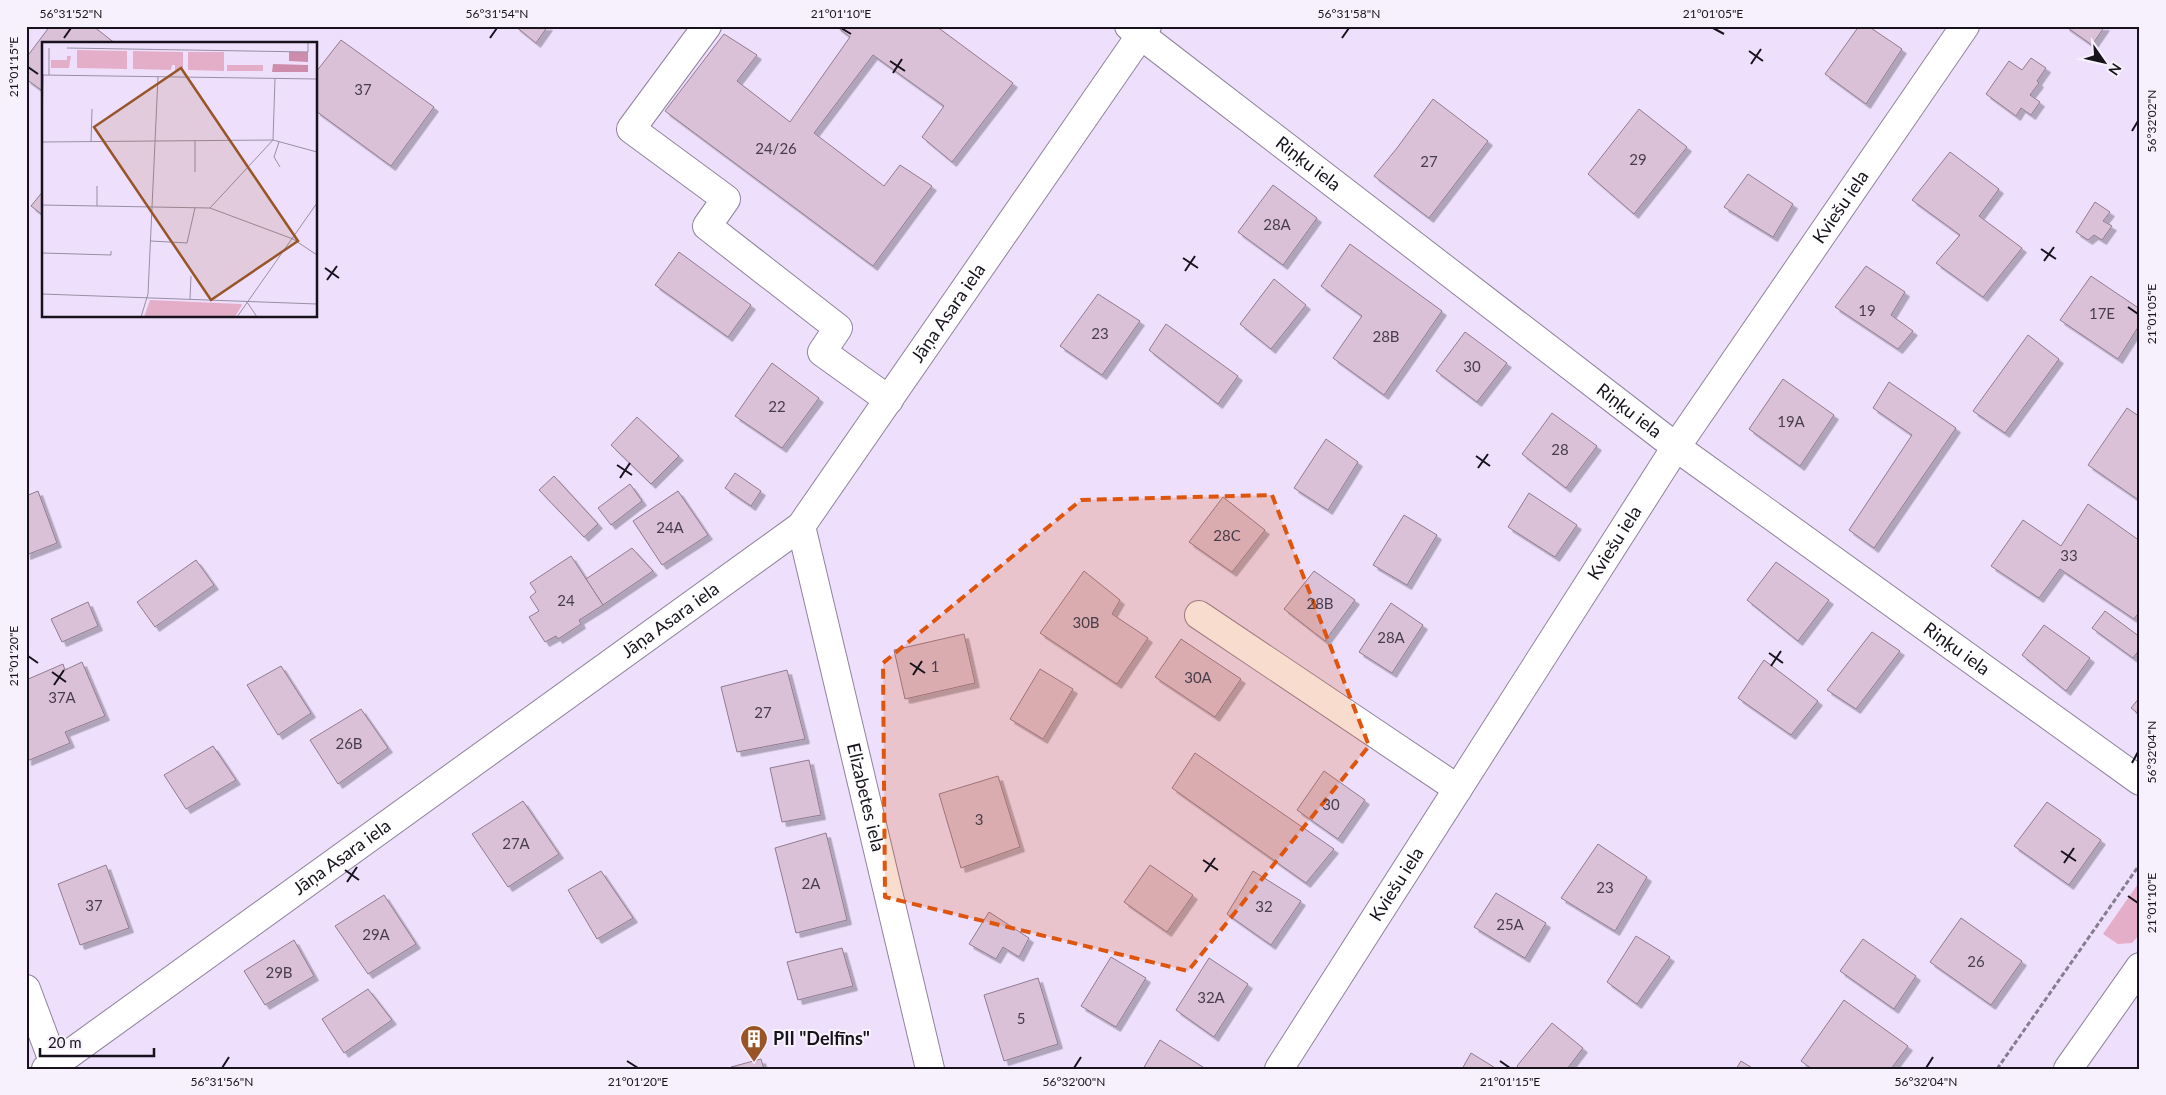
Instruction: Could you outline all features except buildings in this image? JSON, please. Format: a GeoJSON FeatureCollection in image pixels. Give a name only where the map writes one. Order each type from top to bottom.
{"type":"FeatureCollection","features":[{"type":"Feature","properties":{"kind":"street"},"geometry":{"type":"LineString","coordinates":[[707,26],[631,129],[726,199],[707,226],[838,328],[822,352],[889,400]]}},
{"type":"Feature","properties":{"kind":"street","name":"Kviešu iela"},"geometry":{"type":"LineString","coordinates":[[1279,1069],[1676,447],[1965,26]]}},
{"type":"Feature","properties":{"kind":"street","name":"Jāņa Asara iela"},"geometry":{"type":"LineString","coordinates":[[52,1068],[801,526],[889,400],[1139,29]]}},
{"type":"Feature","properties":{"kind":"street","name":"Riņķu iela"},"geometry":{"type":"LineString","coordinates":[[1139,29],[1676,447],[2140,781]]}},
{"type":"Feature","properties":{"kind":"street","name":"Elizabetes iela"},"geometry":{"type":"LineString","coordinates":[[801,526],[930,1069]]}},
{"type":"Feature","properties":{"kind":"street"},"geometry":{"type":"LineString","coordinates":[[1199,615],[1458,789]]}},
{"type":"Feature","properties":{"kind":"street"},"geometry":{"type":"LineString","coordinates":[[2068,1069],[2140,967]]}},
{"type":"Feature","properties":{"kind":"street"},"geometry":{"type":"LineString","coordinates":[[26,989],[52,1068]]}},
{"type":"Feature","properties":{"kind":"path"},"geometry":{"type":"LineString","coordinates":[[1997,1069],[2140,864]]}},
{"type":"Feature","properties":{"kind":"highlighted area"},"geometry":{"type":"Polygon","coordinates":[[[1272,495],[1369,746],[1188,971],[885,897],[883,663],[1081,500],[1272,495]]]}},
{"type":"Feature","properties":{"kind":"shaded area"},"geometry":{"type":"Polygon","coordinates":[[[2140,881],[2140,934],[2132,943],[2118,944],[2103,934],[2140,881]]]}},
{"type":"Feature","properties":{"kind":"place","name":"PII \"Delfīns\""},"geometry":{"type":"Point","coordinates":[754,1063]}}]}
